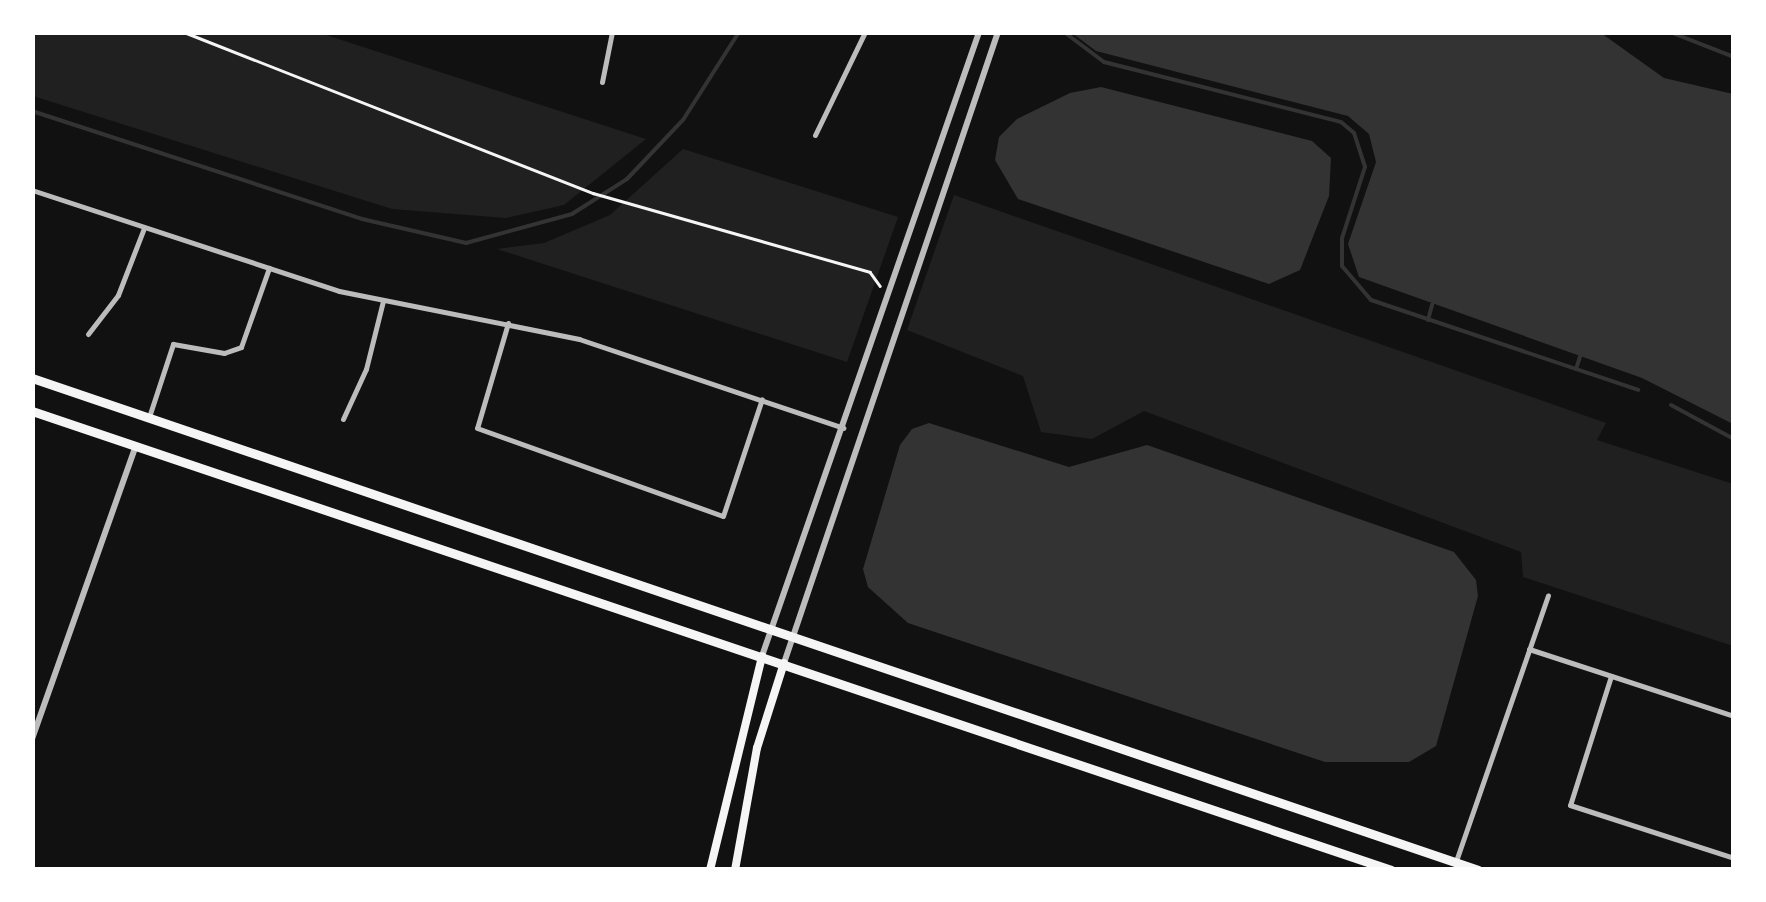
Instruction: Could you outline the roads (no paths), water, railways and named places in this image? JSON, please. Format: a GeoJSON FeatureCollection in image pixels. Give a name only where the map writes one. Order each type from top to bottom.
{"type":"FeatureCollection","features":[{"type":"Feature","properties":{"kind":"main road"},"geometry":{"type":"LineString","coordinates":[[32,378],[774,626],[1478,870]]}},
{"type":"Feature","properties":{"kind":"main road"},"geometry":{"type":"LineString","coordinates":[[32,411],[1391,870]]}},
{"type":"Feature","properties":{"kind":"main road"},"geometry":{"type":"LineString","coordinates":[[710,870],[762,656]]}},
{"type":"Feature","properties":{"kind":"main road"},"geometry":{"type":"LineString","coordinates":[[734,870],[757,748],[784,663]]}},
{"type":"Feature","properties":{"kind":"street"},"geometry":{"type":"LineString","coordinates":[[602,82],[612,32]]}},
{"type":"Feature","properties":{"kind":"street"},"geometry":{"type":"LineString","coordinates":[[815,135],[866,32]]}},
{"type":"Feature","properties":{"kind":"street"},"geometry":{"type":"LineString","coordinates":[[762,656],[978,32]]}},
{"type":"Feature","properties":{"kind":"street"},"geometry":{"type":"LineString","coordinates":[[784,663],[998,32]]}},
{"type":"Feature","properties":{"kind":"street"},"geometry":{"type":"LineString","coordinates":[[32,190],[382,302],[580,338],[843,428]]}},
{"type":"Feature","properties":{"kind":"street"},"geometry":{"type":"LineString","coordinates":[[88,334],[118,296],[145,227]]}},
{"type":"Feature","properties":{"kind":"street"},"geometry":{"type":"LineString","coordinates":[[149,416],[173,344],[224,354],[241,347],[269,268]]}},
{"type":"Feature","properties":{"kind":"street"},"geometry":{"type":"LineString","coordinates":[[343,420],[366,369],[382,302]]}},
{"type":"Feature","properties":{"kind":"street"},"geometry":{"type":"LineString","coordinates":[[508,323],[477,428],[723,516],[762,399]]}},
{"type":"Feature","properties":{"kind":"street"},"geometry":{"type":"LineString","coordinates":[[32,739],[136,446]]}},
{"type":"Feature","properties":{"kind":"street"},"geometry":{"type":"LineString","coordinates":[[1456,862],[1548,594]]}},
{"type":"Feature","properties":{"kind":"street"},"geometry":{"type":"LineString","coordinates":[[1528,649],[1734,716]]}},
{"type":"Feature","properties":{"kind":"street"},"geometry":{"type":"LineString","coordinates":[[1611,676],[1570,805],[1734,858]]}},
{"type":"Feature","properties":{"kind":"waterway"},"geometry":{"type":"LineString","coordinates":[[32,111],[362,219],[466,243],[572,214],[627,179],[683,120],[739,32]]}},
{"type":"Feature","properties":{"kind":"waterway"},"geometry":{"type":"LineString","coordinates":[[1064,32],[1104,62],[1341,122],[1354,133],[1365,167],[1342,238],[1342,266],[1371,300],[1638,390]]}},
{"type":"Feature","properties":{"kind":"waterway"},"geometry":{"type":"LineString","coordinates":[[1670,32],[1734,57]]}},
{"type":"Feature","properties":{"kind":"waterway"},"geometry":{"type":"LineString","coordinates":[[1428,320],[1432,305]]}},
{"type":"Feature","properties":{"kind":"waterway"},"geometry":{"type":"LineString","coordinates":[[1576,369],[1580,357]]}},
{"type":"Feature","properties":{"kind":"waterway"},"geometry":{"type":"LineString","coordinates":[[1671,405],[1734,439]]}}]}
